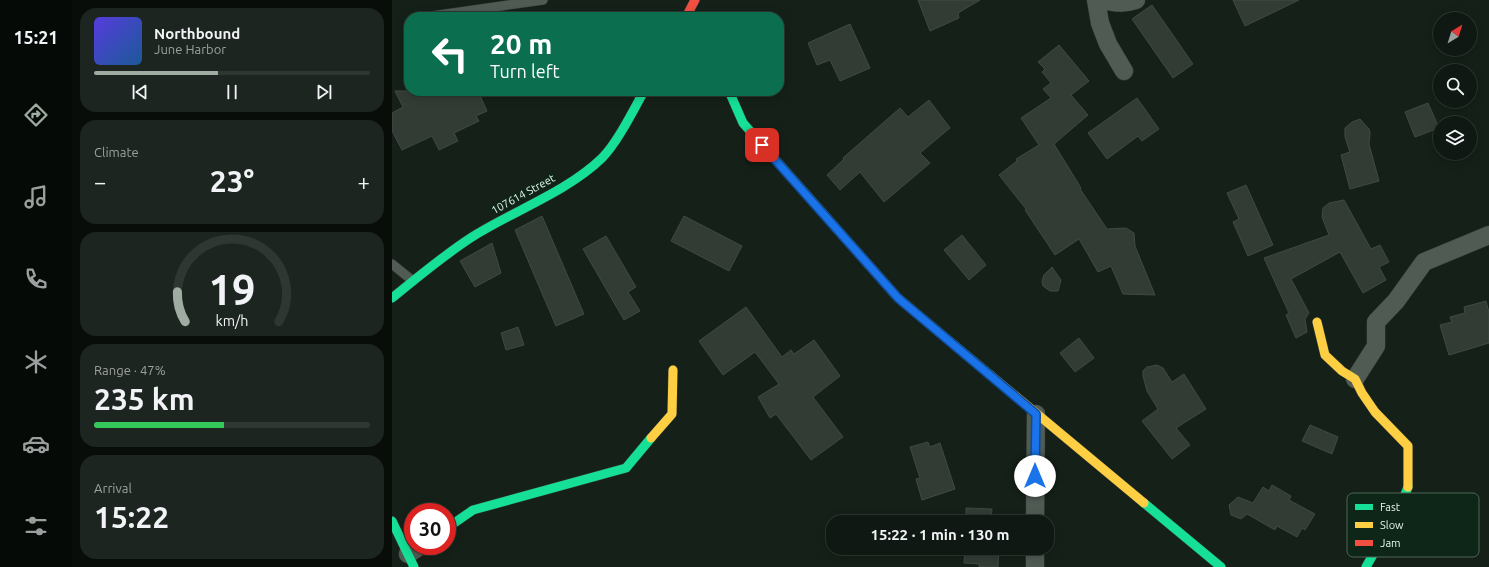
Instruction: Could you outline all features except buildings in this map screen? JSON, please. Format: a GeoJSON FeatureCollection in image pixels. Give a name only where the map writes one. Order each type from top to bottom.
{"type":"FeatureCollection","features":[{"type":"Feature","properties":{"kind":"street"},"geometry":{"type":"LineString","coordinates":[[1096,0],[1100,23],[1108,44],[1124,71]]}},
{"type":"Feature","properties":{"kind":"street"},"geometry":{"type":"LineString","coordinates":[[1103,0],[1120,3],[1127,3],[1136,0]]}},
{"type":"Feature","properties":{"kind":"street","name":"107614 Street"},"geometry":{"type":"LineString","coordinates":[[392,298],[433,265],[472,237],[557,190],[599,161],[619,134],[641,96]]}},
{"type":"Feature","properties":{"kind":"street"},"geometry":{"type":"LineString","coordinates":[[731,96],[743,124],[898,298],[1221,567]]}},
{"type":"Feature","properties":{"kind":"street"},"geometry":{"type":"LineString","coordinates":[[1354,379],[1376,346],[1376,322],[1396,301],[1424,262],[1489,235]]}},
{"type":"Feature","properties":{"kind":"street"},"geometry":{"type":"LineString","coordinates":[[1317,322],[1326,355],[1342,371],[1354,379],[1375,412],[1408,446],[1409,484],[1405,493]]}},
{"type":"Feature","properties":{"kind":"street"},"geometry":{"type":"LineString","coordinates":[[456,522],[474,510],[626,468],[672,414],[673,370]]}},
{"type":"Feature","properties":{"kind":"street"},"geometry":{"type":"LineString","coordinates":[[1035,515],[1036,414]]}},
{"type":"Feature","properties":{"kind":"street"},"geometry":{"type":"LineString","coordinates":[[392,521],[414,556]]}},
{"type":"Feature","properties":{"kind":"street"},"geometry":{"type":"LineString","coordinates":[[1035,555],[1035,567]]}},
{"type":"Feature","properties":{"kind":"street"},"geometry":{"type":"LineString","coordinates":[[1366,567],[1372,557]]}},
{"type":"Feature","properties":{"kind":"lane"},"geometry":{"type":"LineString","coordinates":[[460,12],[543,0]]}},
{"type":"Feature","properties":{"kind":"lane"},"geometry":{"type":"LineString","coordinates":[[392,264],[413,281]]}},
{"type":"Feature","properties":{"kind":"traffic: fast"},"geometry":{"type":"LineString","coordinates":[[392,298],[441,259],[472,237],[556,191],[588,170],[608,152],[641,96]]}},
{"type":"Feature","properties":{"kind":"traffic: fast"},"geometry":{"type":"LineString","coordinates":[[731,96],[743,123],[898,298],[989,374]]}},
{"type":"Feature","properties":{"kind":"traffic: fast"},"geometry":{"type":"LineString","coordinates":[[456,522],[473,510],[626,468],[651,438]]}},
{"type":"Feature","properties":{"kind":"traffic: fast"},"geometry":{"type":"LineString","coordinates":[[1406,493],[1408,487]]}},
{"type":"Feature","properties":{"kind":"traffic: fast"},"geometry":{"type":"LineString","coordinates":[[1144,503],[1221,567]]}},
{"type":"Feature","properties":{"kind":"traffic: fast"},"geometry":{"type":"LineString","coordinates":[[392,521],[414,567]]}},
{"type":"Feature","properties":{"kind":"traffic: fast"},"geometry":{"type":"LineString","coordinates":[[1366,567],[1372,557]]}},
{"type":"Feature","properties":{"kind":"traffic: slow"},"geometry":{"type":"LineString","coordinates":[[1317,322],[1325,355],[1342,371],[1355,379],[1362,393],[1375,412],[1408,446],[1408,487]]}},
{"type":"Feature","properties":{"kind":"traffic: slow"},"geometry":{"type":"LineString","coordinates":[[651,438],[672,414],[673,370]]}},
{"type":"Feature","properties":{"kind":"traffic: slow"},"geometry":{"type":"LineString","coordinates":[[989,374],[1144,503]]}},
{"type":"Feature","properties":{"kind":"traffic: jam"},"geometry":{"type":"LineString","coordinates":[[689,12],[695,0]]}},
{"type":"Feature","properties":{"kind":"route"},"geometry":{"type":"LineString","coordinates":[[762,145],[898,298],[1036,414],[1035,476]]}}]}
